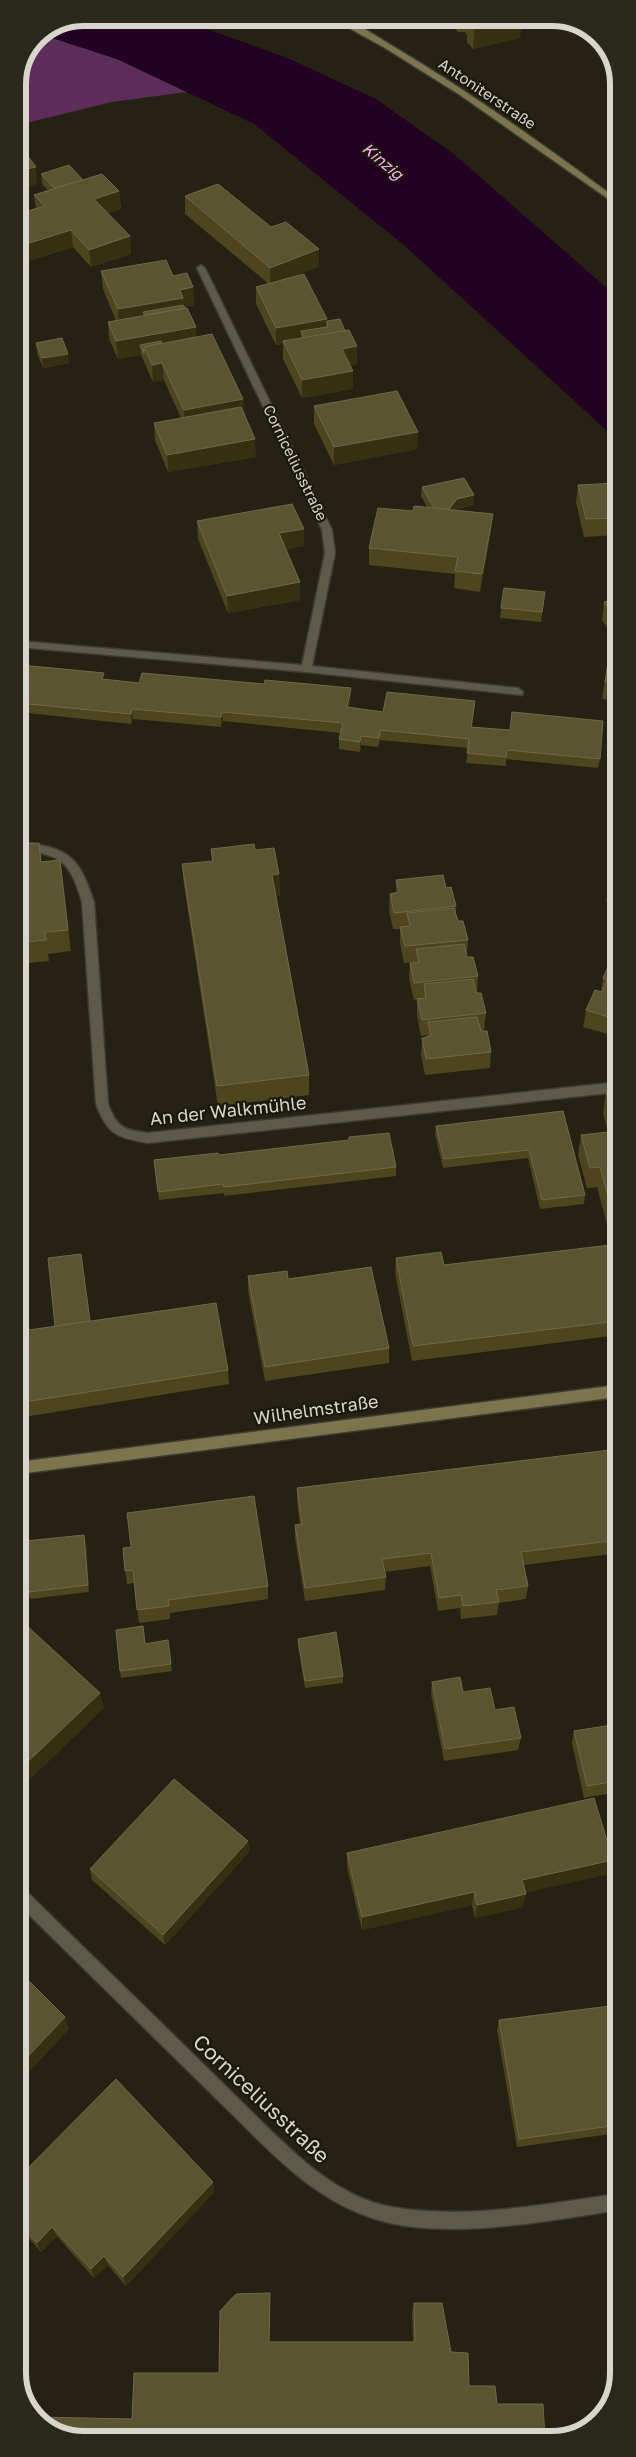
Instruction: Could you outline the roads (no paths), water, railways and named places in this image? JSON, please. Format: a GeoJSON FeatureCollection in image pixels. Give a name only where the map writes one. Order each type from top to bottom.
{"type":"FeatureCollection","features":[{"type":"Feature","properties":{"kind":"street","name":"Antoniterstraße"},"geometry":{"type":"LineString","coordinates":[[349,26],[408,59],[457,90],[520,132],[610,198]]}},
{"type":"Feature","properties":{"kind":"street","name":"Corniceliusstraße"},"geometry":{"type":"LineString","coordinates":[[201,268],[327,530],[330,553],[306,669]]}},
{"type":"Feature","properties":{"kind":"street"},"geometry":{"type":"LineString","coordinates":[[26,645],[306,669],[518,692]]}},
{"type":"Feature","properties":{"kind":"street","name":"An der Walkmühle"},"geometry":{"type":"LineString","coordinates":[[26,847],[59,853],[72,862],[79,874],[88,902],[102,1104],[109,1124],[124,1135],[148,1138],[610,1088]]}},
{"type":"Feature","properties":{"kind":"street","name":"Wilhelmstraße"},"geometry":{"type":"LineString","coordinates":[[26,1467],[610,1391]]}},
{"type":"Feature","properties":{"kind":"street","name":"Corniceliusstraße"},"geometry":{"type":"LineString","coordinates":[[26,1901],[290,2160],[326,2188],[363,2208],[403,2217],[470,2220],[610,2203]]}},
{"type":"Feature","properties":{"kind":"water","name":"Kinzig"},"geometry":{"type":"Polygon","coordinates":[[[85,26],[198,26],[285,57],[376,99],[455,155],[610,291],[610,434],[405,246],[254,124],[117,59],[50,37],[73,27],[85,26]]]}}]}
